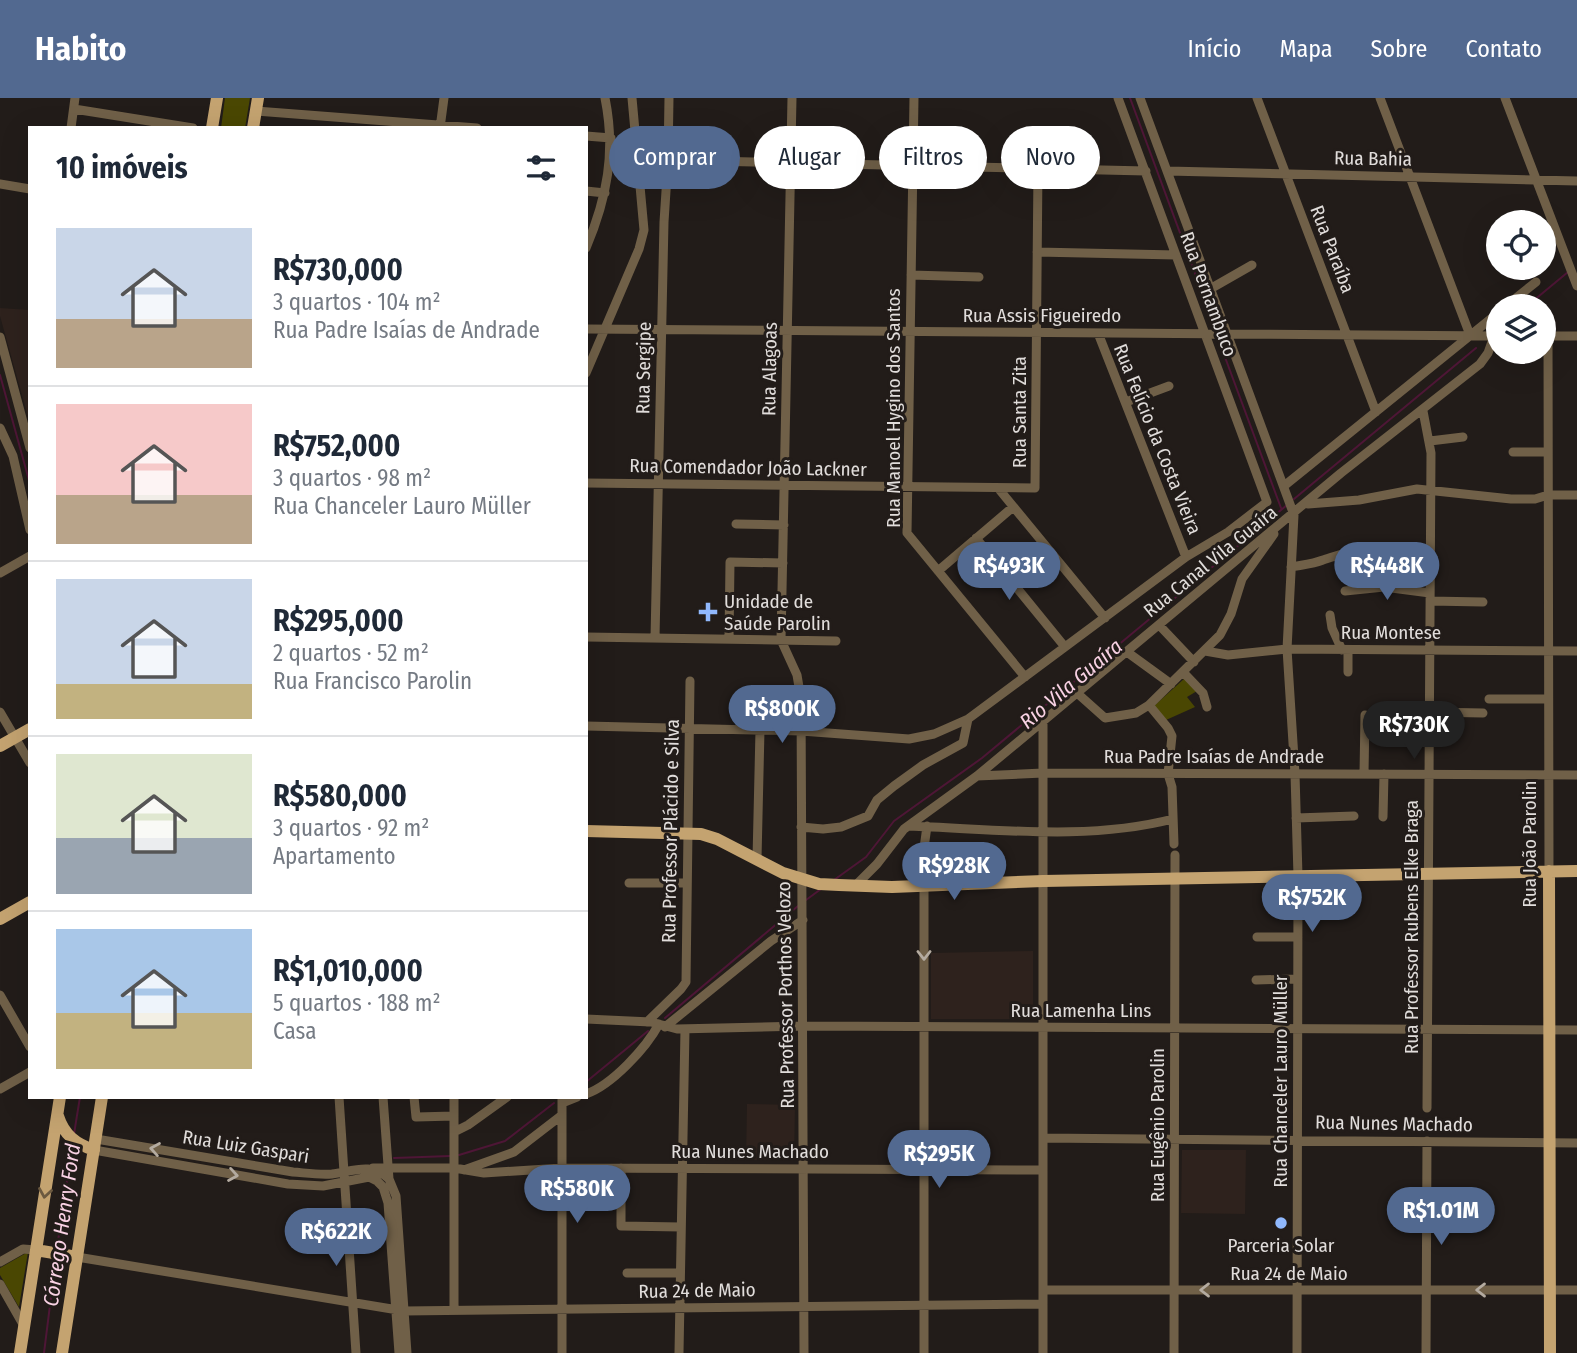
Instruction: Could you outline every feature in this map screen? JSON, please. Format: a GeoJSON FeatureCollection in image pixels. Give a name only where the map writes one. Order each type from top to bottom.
{"type":"FeatureCollection","features":[{"type":"Feature","properties":{"kind":"main road"},"geometry":{"type":"LineString","coordinates":[[212,126],[217,98]]}},
{"type":"Feature","properties":{"kind":"main road"},"geometry":{"type":"LineString","coordinates":[[253,126],[257,105]]}},
{"type":"Feature","properties":{"kind":"main road"},"geometry":{"type":"LineString","coordinates":[[0,746],[28,730]]}},
{"type":"Feature","properties":{"kind":"main road"},"geometry":{"type":"LineString","coordinates":[[588,831],[687,832],[717,839],[802,879],[839,886],[892,881],[923,883],[1000,878],[1043,881],[1577,871]]}},
{"type":"Feature","properties":{"kind":"main road","name":"Rua João Parolin"},"geometry":{"type":"LineString","coordinates":[[1549,871],[1550,1353]]}},
{"type":"Feature","properties":{"kind":"main road"},"geometry":{"type":"LineString","coordinates":[[0,919],[28,903]]}},
{"type":"Feature","properties":{"kind":"main road"},"geometry":{"type":"LineString","coordinates":[[20,1353],[40,1251],[59,1118],[59,1099]]}},
{"type":"Feature","properties":{"kind":"main road"},"geometry":{"type":"LineString","coordinates":[[62,1353],[74,1256],[102,1099]]}},
{"type":"Feature","properties":{"kind":"main road"},"geometry":{"type":"LineString","coordinates":[[59,1118],[67,1135],[77,1143],[93,1146]]}},
{"type":"Feature","properties":{"kind":"main road"},"geometry":{"type":"LineString","coordinates":[[40,1251],[74,1256]]}},
{"type":"Feature","properties":{"kind":"street"},"geometry":{"type":"LineString","coordinates":[[71,126],[75,98]]}},
{"type":"Feature","properties":{"kind":"street"},"geometry":{"type":"LineString","coordinates":[[257,105],[440,126],[444,98]]}},
{"type":"Feature","properties":{"kind":"street"},"geometry":{"type":"LineString","coordinates":[[605,98],[609,126]]}},
{"type":"Feature","properties":{"kind":"street"},"geometry":{"type":"LineString","coordinates":[[588,368],[639,249],[645,222],[632,98]]}},
{"type":"Feature","properties":{"kind":"street","name":"Rua Sergipe"},"geometry":{"type":"LineString","coordinates":[[669,98],[669,126]]}},
{"type":"Feature","properties":{"kind":"street","name":"Rua Alagoas"},"geometry":{"type":"LineString","coordinates":[[792,98],[792,126]]}},
{"type":"Feature","properties":{"kind":"street","name":"Rua Manoel Hygino dos Santos"},"geometry":{"type":"LineString","coordinates":[[914,98],[914,126]]}},
{"type":"Feature","properties":{"kind":"street","name":"Rua Pernambuco"},"geometry":{"type":"LineString","coordinates":[[1118,98],[1267,502]]}},
{"type":"Feature","properties":{"kind":"street","name":"Rua Pernambuco"},"geometry":{"type":"LineString","coordinates":[[1140,98],[1291,506]]}},
{"type":"Feature","properties":{"kind":"street","name":"Rua Paraíba"},"geometry":{"type":"LineString","coordinates":[[1257,98],[1376,412]]}},
{"type":"Feature","properties":{"kind":"street"},"geometry":{"type":"LineString","coordinates":[[1380,98],[1470,335]]}},
{"type":"Feature","properties":{"kind":"street"},"geometry":{"type":"LineString","coordinates":[[1506,98],[1575,281]]}},
{"type":"Feature","properties":{"kind":"street"},"geometry":{"type":"LineString","coordinates":[[74,109],[180,126]]}},
{"type":"Feature","properties":{"kind":"street"},"geometry":{"type":"LineString","coordinates":[[588,136],[609,138]]}},
{"type":"Feature","properties":{"kind":"street"},"geometry":{"type":"LineString","coordinates":[[588,242],[605,193],[609,170]]}},
{"type":"Feature","properties":{"kind":"street"},"geometry":{"type":"LineString","coordinates":[[1100,170],[1146,171]]}},
{"type":"Feature","properties":{"kind":"street","name":"Rua Bahia"},"geometry":{"type":"LineString","coordinates":[[1168,172],[1577,180]]}},
{"type":"Feature","properties":{"kind":"street"},"geometry":{"type":"LineString","coordinates":[[0,184],[28,189]]}},
{"type":"Feature","properties":{"kind":"street","name":"Rua Sergipe"},"geometry":{"type":"LineString","coordinates":[[655,638],[666,189]]}},
{"type":"Feature","properties":{"kind":"street","name":"Rua Alagoas"},"geometry":{"type":"LineString","coordinates":[[781,640],[790,189]]}},
{"type":"Feature","properties":{"kind":"street","name":"Rua Manoel Hygino dos Santos"},"geometry":{"type":"LineString","coordinates":[[913,189],[907,533],[1025,677]]}},
{"type":"Feature","properties":{"kind":"street","name":"Rua Santa Zita"},"geometry":{"type":"LineString","coordinates":[[1035,488],[1038,189]]}},
{"type":"Feature","properties":{"kind":"street"},"geometry":{"type":"LineString","coordinates":[[588,191],[605,193]]}},
{"type":"Feature","properties":{"kind":"street"},"geometry":{"type":"LineString","coordinates":[[645,222],[664,222]]}},
{"type":"Feature","properties":{"kind":"street"},"geometry":{"type":"LineString","coordinates":[[1037,252],[1176,254]]}},
{"type":"Feature","properties":{"kind":"street"},"geometry":{"type":"LineString","coordinates":[[1210,289],[1252,265]]}},
{"type":"Feature","properties":{"kind":"street"},"geometry":{"type":"LineString","coordinates":[[911,275],[979,276]]}},
{"type":"Feature","properties":{"kind":"street"},"geometry":{"type":"LineString","coordinates":[[1521,294],[1536,282]]}},
{"type":"Feature","properties":{"kind":"street","name":"Rua Canal Vila Guaíra"},"geometry":{"type":"LineString","coordinates":[[1284,486],[1486,322]]}},
{"type":"Feature","properties":{"kind":"street","name":"Rua Assis Figueiredo"},"geometry":{"type":"LineString","coordinates":[[588,329],[1486,336]]}},
{"type":"Feature","properties":{"kind":"street","name":"Rua Felício da Costa Vieira"},"geometry":{"type":"LineString","coordinates":[[1098,333],[1186,557]]}},
{"type":"Feature","properties":{"kind":"street"},"geometry":{"type":"LineString","coordinates":[[1556,336],[1577,336]]}},
{"type":"Feature","properties":{"kind":"street"},"geometry":{"type":"LineString","coordinates":[[0,337],[28,441]]}},
{"type":"Feature","properties":{"kind":"street","name":"Rua Canal Vila Guaíra"},"geometry":{"type":"LineString","coordinates":[[861,885],[901,832],[977,776],[1280,527],[1291,506],[1307,504],[1480,364],[1486,356]]}},
{"type":"Feature","properties":{"kind":"street","name":"Rua João Parolin"},"geometry":{"type":"LineString","coordinates":[[1546,364],[1549,871]]}},
{"type":"Feature","properties":{"kind":"street"},"geometry":{"type":"LineString","coordinates":[[1126,402],[1169,386]]}},
{"type":"Feature","properties":{"kind":"street","name":"Rua Professor Rubens Elke Braga"},"geometry":{"type":"LineString","coordinates":[[1423,411],[1430,441],[1431,490],[1427,1108]]}},
{"type":"Feature","properties":{"kind":"street"},"geometry":{"type":"LineString","coordinates":[[0,428],[13,456],[28,521]]}},
{"type":"Feature","properties":{"kind":"street"},"geometry":{"type":"LineString","coordinates":[[1430,441],[1463,437]]}},
{"type":"Feature","properties":{"kind":"street"},"geometry":{"type":"LineString","coordinates":[[1513,452],[1548,452]]}},
{"type":"Feature","properties":{"kind":"street","name":"Rua Comendador João Lackner"},"geometry":{"type":"LineString","coordinates":[[588,483],[1035,488]]}},
{"type":"Feature","properties":{"kind":"street"},"geometry":{"type":"LineString","coordinates":[[998,488],[1104,618]]}},
{"type":"Feature","properties":{"kind":"street"},"geometry":{"type":"LineString","coordinates":[[1307,504],[1359,500],[1409,490],[1511,499],[1577,495]]}},
{"type":"Feature","properties":{"kind":"street","name":"Rua Canal Vila Guaíra"},"geometry":{"type":"LineString","coordinates":[[802,827],[841,827],[868,816],[877,800],[894,786],[923,765],[963,743],[968,719],[1186,557],[1228,533],[1267,502]]}},
{"type":"Feature","properties":{"kind":"street","name":"Rua Chanceler Lauro Müller"},"geometry":{"type":"LineString","coordinates":[[1291,506],[1287,649],[1298,876],[1297,1353]]}},
{"type":"Feature","properties":{"kind":"street"},"geometry":{"type":"LineString","coordinates":[[938,571],[1013,507]]}},
{"type":"Feature","properties":{"kind":"street"},"geometry":{"type":"LineString","coordinates":[[736,524],[783,524]]}},
{"type":"Feature","properties":{"kind":"street"},"geometry":{"type":"LineString","coordinates":[[1077,693],[1105,718],[1136,713],[1149,705],[1224,629],[1242,579],[1280,527]]}},
{"type":"Feature","properties":{"kind":"street"},"geometry":{"type":"LineString","coordinates":[[976,538],[1065,647]]}},
{"type":"Feature","properties":{"kind":"street"},"geometry":{"type":"LineString","coordinates":[[1291,567],[1325,560],[1347,551],[1364,550],[1379,559],[1384,587]]}},
{"type":"Feature","properties":{"kind":"street"},"geometry":{"type":"LineString","coordinates":[[0,573],[28,557]]}},
{"type":"Feature","properties":{"kind":"street"},"geometry":{"type":"LineString","coordinates":[[729,639],[730,562],[783,563]]}},
{"type":"Feature","properties":{"kind":"street"},"geometry":{"type":"LineString","coordinates":[[1345,591],[1384,587],[1430,597],[1483,602]]}},
{"type":"Feature","properties":{"kind":"street"},"geometry":{"type":"LineString","coordinates":[[1330,615],[1332,628],[1345,650],[1348,672]]}},
{"type":"Feature","properties":{"kind":"street"},"geometry":{"type":"LineString","coordinates":[[1159,625],[1194,662]]}},
{"type":"Feature","properties":{"kind":"street"},"geometry":{"type":"LineString","coordinates":[[588,637],[836,641]]}},
{"type":"Feature","properties":{"kind":"street","name":"Rua Professor Porthos Velozo"},"geometry":{"type":"LineString","coordinates":[[781,640],[799,681],[801,730],[804,1353]]}},
{"type":"Feature","properties":{"kind":"street","name":"Rua Montese"},"geometry":{"type":"LineString","coordinates":[[1205,651],[1228,655],[1287,649],[1577,651]]}},
{"type":"Feature","properties":{"kind":"street"},"geometry":{"type":"LineString","coordinates":[[1127,652],[1171,684]]}},
{"type":"Feature","properties":{"kind":"street"},"geometry":{"type":"LineString","coordinates":[[1183,672],[1200,689],[1207,707]]}},
{"type":"Feature","properties":{"kind":"street","name":"Rua Professor Plácido e Silva"},"geometry":{"type":"LineString","coordinates":[[647,1021],[686,982],[690,681]]}},
{"type":"Feature","properties":{"kind":"street"},"geometry":{"type":"LineString","coordinates":[[1489,699],[1548,699]]}},
{"type":"Feature","properties":{"kind":"street"},"geometry":{"type":"LineString","coordinates":[[1149,705],[1171,732],[1168,774],[1172,787],[1174,844]]}},
{"type":"Feature","properties":{"kind":"street"},"geometry":{"type":"LineString","coordinates":[[0,712],[28,760]]}},
{"type":"Feature","properties":{"kind":"street"},"geometry":{"type":"LineString","coordinates":[[1429,712],[1483,713]]}},
{"type":"Feature","properties":{"kind":"street"},"geometry":{"type":"LineString","coordinates":[[1364,715],[1364,774]]}},
{"type":"Feature","properties":{"kind":"street"},"geometry":{"type":"LineString","coordinates":[[588,726],[801,730],[909,739],[934,734],[968,719]]}},
{"type":"Feature","properties":{"kind":"street"},"geometry":{"type":"LineString","coordinates":[[1043,722],[1043,1353]]}},
{"type":"Feature","properties":{"kind":"street"},"geometry":{"type":"LineString","coordinates":[[757,859],[760,730]]}},
{"type":"Feature","properties":{"kind":"street","name":"Rua Padre Isaías de Andrade"},"geometry":{"type":"LineString","coordinates":[[977,776],[1043,773],[1577,775]]}},
{"type":"Feature","properties":{"kind":"street"},"geometry":{"type":"LineString","coordinates":[[1383,817],[1384,774]]}},
{"type":"Feature","properties":{"kind":"street"},"geometry":{"type":"LineString","coordinates":[[1296,818],[1354,816]]}},
{"type":"Feature","properties":{"kind":"street"},"geometry":{"type":"LineString","coordinates":[[909,826],[1043,832],[1116,830],[1173,819]]}},
{"type":"Feature","properties":{"kind":"street"},"geometry":{"type":"LineString","coordinates":[[924,1353],[923,883],[927,826]]}},
{"type":"Feature","properties":{"kind":"street","name":"Rua Eugênio Parolin"},"geometry":{"type":"LineString","coordinates":[[1174,1353],[1175,855]]}},
{"type":"Feature","properties":{"kind":"street"},"geometry":{"type":"LineString","coordinates":[[629,883],[686,883]]}},
{"type":"Feature","properties":{"kind":"street"},"geometry":{"type":"LineString","coordinates":[[588,1093],[602,1086],[645,1046],[662,1026],[771,941],[803,920]]}},
{"type":"Feature","properties":{"kind":"street"},"geometry":{"type":"LineString","coordinates":[[1257,937],[1298,937]]}},
{"type":"Feature","properties":{"kind":"street"},"geometry":{"type":"LineString","coordinates":[[1256,980],[1297,979]]}},
{"type":"Feature","properties":{"kind":"street"},"geometry":{"type":"LineString","coordinates":[[0,995],[28,1044]]}},
{"type":"Feature","properties":{"kind":"street","name":"Rua Lamenha Lins"},"geometry":{"type":"LineString","coordinates":[[588,1019],[647,1021],[685,1029],[923,1026],[1577,1030]]}},
{"type":"Feature","properties":{"kind":"street"},"geometry":{"type":"LineString","coordinates":[[679,1353],[685,1029]]}},
{"type":"Feature","properties":{"kind":"street"},"geometry":{"type":"LineString","coordinates":[[0,1089],[28,1073]]}},
{"type":"Feature","properties":{"kind":"street"},"geometry":{"type":"LineString","coordinates":[[339,1099],[356,1353]]}},
{"type":"Feature","properties":{"kind":"street"},"geometry":{"type":"LineString","coordinates":[[383,1099],[386,1177],[396,1196],[399,1353]]}},
{"type":"Feature","properties":{"kind":"street"},"geometry":{"type":"LineString","coordinates":[[414,1099],[416,1116],[454,1116]]}},
{"type":"Feature","properties":{"kind":"street"},"geometry":{"type":"LineString","coordinates":[[454,1099],[457,1163],[454,1310]]}},
{"type":"Feature","properties":{"kind":"street"},"geometry":{"type":"LineString","coordinates":[[454,1132],[504,1099]]}},
{"type":"Feature","properties":{"kind":"street"},"geometry":{"type":"LineString","coordinates":[[562,1100],[562,1353]]}},
{"type":"Feature","properties":{"kind":"street"},"geometry":{"type":"LineString","coordinates":[[457,1163],[510,1153],[562,1115]]}},
{"type":"Feature","properties":{"kind":"street","name":"Rua Nunes Machado"},"geometry":{"type":"LineString","coordinates":[[1043,1138],[1577,1143]]}},
{"type":"Feature","properties":{"kind":"street"},"geometry":{"type":"LineString","coordinates":[[1426,1353],[1427,1141]]}},
{"type":"Feature","properties":{"kind":"street","name":"Rua Luiz Gaspari"},"geometry":{"type":"LineString","coordinates":[[93,1146],[288,1184],[323,1186],[364,1167],[373,1168]]}},
{"type":"Feature","properties":{"kind":"street","name":"Rua Nunes Machado"},"geometry":{"type":"LineString","coordinates":[[373,1168],[386,1177],[457,1163],[484,1173],[562,1168],[1043,1170]]}},
{"type":"Feature","properties":{"kind":"street"},"geometry":{"type":"LineString","coordinates":[[621,1168],[621,1226],[681,1227]]}},
{"type":"Feature","properties":{"kind":"street","name":"Rua Luiz Gaspari"},"geometry":{"type":"LineString","coordinates":[[345,1176],[386,1177]]}},
{"type":"Feature","properties":{"kind":"street"},"geometry":{"type":"LineString","coordinates":[[0,1262],[23,1249],[40,1251]]}},
{"type":"Feature","properties":{"kind":"street","name":"Rua 24 de Maio"},"geometry":{"type":"LineString","coordinates":[[74,1256],[400,1310],[1043,1304]]}},
{"type":"Feature","properties":{"kind":"street"},"geometry":{"type":"LineString","coordinates":[[627,1273],[680,1273]]}},
{"type":"Feature","properties":{"kind":"street"},"geometry":{"type":"LineString","coordinates":[[0,1284],[24,1326]]}},
{"type":"Feature","properties":{"kind":"street","name":"Rua 24 de Maio"},"geometry":{"type":"LineString","coordinates":[[1043,1290],[1577,1290]]}},
{"type":"Feature","properties":{"kind":"street"},"geometry":{"type":"LineString","coordinates":[[400,1310],[407,1353]]}},
{"type":"Feature","properties":{"kind":"shaded area"},"geometry":{"type":"Polygon","coordinates":[[[225,98],[250,98],[245,126],[221,126],[225,98]]]}},
{"type":"Feature","properties":{"kind":"shaded area"},"geometry":{"type":"Polygon","coordinates":[[[0,308],[28,310],[28,417],[0,308]]]}},
{"type":"Feature","properties":{"kind":"shaded area"},"geometry":{"type":"Polygon","coordinates":[[[1185,678],[1197,691],[1187,697],[1195,707],[1166,720],[1154,706],[1185,678]]]}},
{"type":"Feature","properties":{"kind":"shaded area"},"geometry":{"type":"Polygon","coordinates":[[[1033,951],[1033,1019],[931,1019],[931,953],[1033,951]]]}},
{"type":"Feature","properties":{"kind":"shaded area"},"geometry":{"type":"Polygon","coordinates":[[[747,1104],[795,1105],[794,1160],[746,1160],[747,1104]]]}},
{"type":"Feature","properties":{"kind":"shaded area"},"geometry":{"type":"Polygon","coordinates":[[[1182,1150],[1246,1150],[1245,1214],[1181,1213],[1182,1150]]]}},
{"type":"Feature","properties":{"kind":"shaded area"},"geometry":{"type":"Polygon","coordinates":[[[28,1252],[19,1307],[0,1275],[0,1268],[28,1252]]]}},
{"type":"Feature","properties":{"kind":"waterway"},"geometry":{"type":"LineString","coordinates":[[1130,98],[1216,330]]}},
{"type":"Feature","properties":{"kind":"waterway","name":"Rio Vila Guaíra"},"geometry":{"type":"LineString","coordinates":[[1541,294],[1568,272]]}},
{"type":"Feature","properties":{"kind":"waterway"},"geometry":{"type":"LineString","coordinates":[[1219,341],[1281,508]]}},
{"type":"Feature","properties":{"kind":"waterway","name":"Rio Vila Guaíra"},"geometry":{"type":"LineString","coordinates":[[1294,499],[1476,348]]}},
{"type":"Feature","properties":{"kind":"waterway","name":"Córrego Henry Ford"},"geometry":{"type":"LineString","coordinates":[[0,375],[28,477]]}},
{"type":"Feature","properties":{"kind":"waterway","name":"Rio Vila Guaíra"},"geometry":{"type":"LineString","coordinates":[[834,880],[866,857],[894,821],[982,758],[1287,505]]}},
{"type":"Feature","properties":{"kind":"waterway","name":"Rio Vila Guaíra"},"geometry":{"type":"LineString","coordinates":[[806,900],[821,889]]}},
{"type":"Feature","properties":{"kind":"waterway","name":"Rio Vila Guaíra"},"geometry":{"type":"LineString","coordinates":[[665,1018],[798,906]]}},
{"type":"Feature","properties":{"kind":"waterway","name":"Rio Vila Guaíra"},"geometry":{"type":"LineString","coordinates":[[588,1080],[648,1031]]}},
{"type":"Feature","properties":{"kind":"waterway","name":"Córrego Henry Ford"},"geometry":{"type":"LineString","coordinates":[[74,1134],[80,1099]]}},
{"type":"Feature","properties":{"kind":"waterway","name":"Rio Vila Guaíra"},"geometry":{"type":"LineString","coordinates":[[459,1155],[505,1141],[554,1103]]}},
{"type":"Feature","properties":{"kind":"waterway","name":"Córrego Henry Ford"},"geometry":{"type":"LineString","coordinates":[[57,1248],[72,1147]]}},
{"type":"Feature","properties":{"kind":"waterway","name":"Rio Vila Guaíra"},"geometry":{"type":"LineString","coordinates":[[394,1158],[450,1156]]}},
{"type":"Feature","properties":{"kind":"waterway","name":"Córrego Henry Ford"},"geometry":{"type":"LineString","coordinates":[[44,1353],[56,1257]]}},
{"type":"Feature","properties":{"kind":"place","name":"Unidade de Saúde Parolin"},"geometry":{"type":"Point","coordinates":[708,612]}},
{"type":"Feature","properties":{"kind":"place","name":"Parceria Solar"},"geometry":{"type":"Point","coordinates":[1281,1223]}}]}
